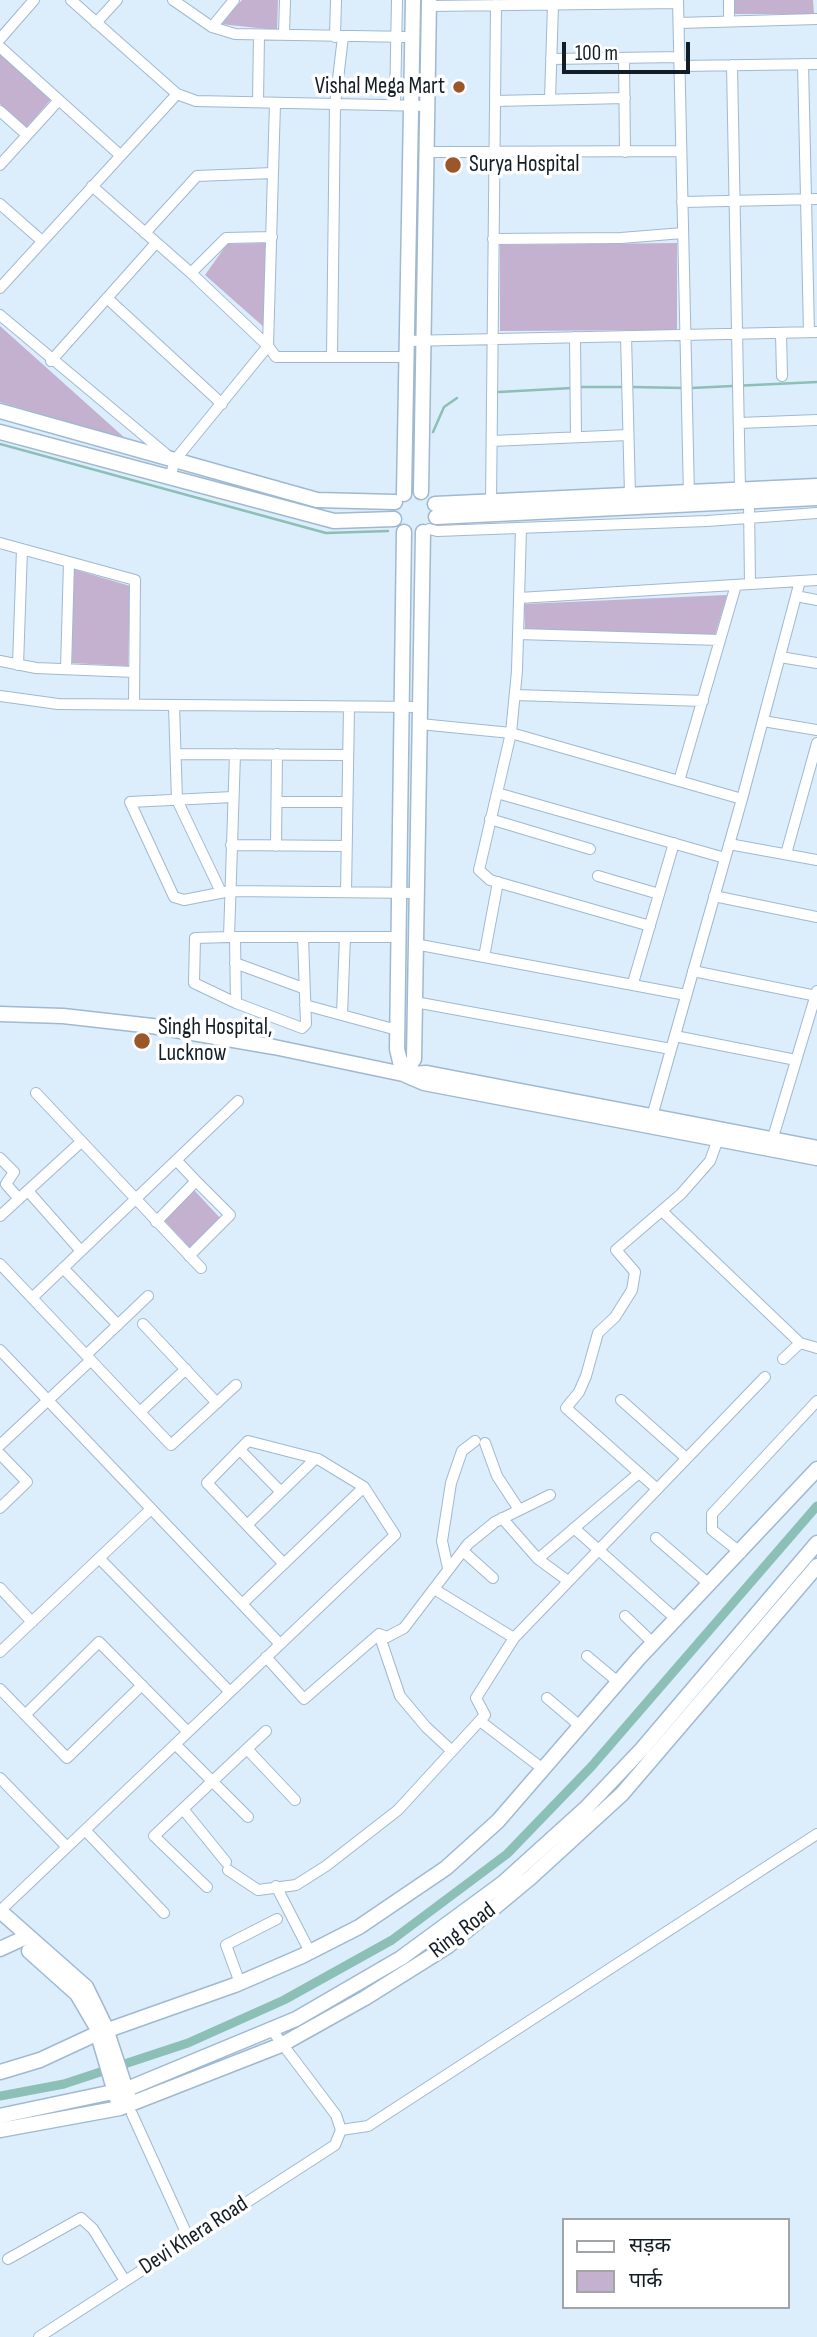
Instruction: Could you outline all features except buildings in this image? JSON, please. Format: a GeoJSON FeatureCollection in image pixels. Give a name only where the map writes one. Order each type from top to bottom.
{"type":"FeatureCollection","features":[{"type":"Feature","properties":{"kind":"street"},"geometry":{"type":"LineString","coordinates":[[0,39],[34,0]]}},
{"type":"Feature","properties":{"kind":"street"},"geometry":{"type":"LineString","coordinates":[[71,0],[177,94],[196,101],[428,106]]}},
{"type":"Feature","properties":{"kind":"street"},"geometry":{"type":"LineString","coordinates":[[96,23],[117,0]]}},
{"type":"Feature","properties":{"kind":"street"},"geometry":{"type":"LineString","coordinates":[[173,0],[212,27],[235,34],[412,37]]}},
{"type":"Feature","properties":{"kind":"street"},"geometry":{"type":"LineString","coordinates":[[212,27],[234,0]]}},
{"type":"Feature","properties":{"kind":"street"},"geometry":{"type":"LineString","coordinates":[[284,36],[285,0]]}},
{"type":"Feature","properties":{"kind":"street"},"geometry":{"type":"LineString","coordinates":[[332,357],[335,104],[339,37],[335,0]]}},
{"type":"Feature","properties":{"kind":"street"},"geometry":{"type":"LineString","coordinates":[[396,105],[397,0]]}},
{"type":"Feature","properties":{"kind":"street"},"geometry":{"type":"LineString","coordinates":[[394,519],[400,498],[407,357],[413,0]]}},
{"type":"Feature","properties":{"kind":"street"},"geometry":{"type":"LineString","coordinates":[[729,0],[729,21]]}},
{"type":"Feature","properties":{"kind":"street"},"geometry":{"type":"LineString","coordinates":[[689,499],[678,2],[553,5],[429,3],[421,492],[437,531],[817,513]]}},
{"type":"Feature","properties":{"kind":"street"},"geometry":{"type":"LineString","coordinates":[[491,502],[496,5]]}},
{"type":"Feature","properties":{"kind":"street"},"geometry":{"type":"LineString","coordinates":[[550,99],[553,5]]}},
{"type":"Feature","properties":{"kind":"street"},"geometry":{"type":"LineString","coordinates":[[679,23],[817,19]]}},
{"type":"Feature","properties":{"kind":"street"},"geometry":{"type":"LineString","coordinates":[[258,102],[260,35]]}},
{"type":"Feature","properties":{"kind":"street"},"geometry":{"type":"LineString","coordinates":[[0,47],[120,155]]}},
{"type":"Feature","properties":{"kind":"street"},"geometry":{"type":"LineString","coordinates":[[551,59],[624,58],[732,65],[817,64]]}},
{"type":"Feature","properties":{"kind":"street"},"geometry":{"type":"LineString","coordinates":[[624,58],[625,152]]}},
{"type":"Feature","properties":{"kind":"street"},"geometry":{"type":"LineString","coordinates":[[407,341],[813,332],[812,199],[803,64]]}},
{"type":"Feature","properties":{"kind":"street"},"geometry":{"type":"LineString","coordinates":[[732,65],[739,423],[749,518],[750,584]]}},
{"type":"Feature","properties":{"kind":"street"},"geometry":{"type":"LineString","coordinates":[[0,288],[177,94]]}},
{"type":"Feature","properties":{"kind":"street"},"geometry":{"type":"LineString","coordinates":[[495,101],[625,98]]}},
{"type":"Feature","properties":{"kind":"street"},"geometry":{"type":"LineString","coordinates":[[0,165],[59,100]]}},
{"type":"Feature","properties":{"kind":"street"},"geometry":{"type":"LineString","coordinates":[[170,478],[175,460],[268,346],[275,103]]}},
{"type":"Feature","properties":{"kind":"street"},"geometry":{"type":"LineString","coordinates":[[0,111],[27,135]]}},
{"type":"Feature","properties":{"kind":"street"},"geometry":{"type":"LineString","coordinates":[[427,152],[681,151]]}},
{"type":"Feature","properties":{"kind":"street"},"geometry":{"type":"LineString","coordinates":[[145,233],[197,176],[273,173]]}},
{"type":"Feature","properties":{"kind":"street"},"geometry":{"type":"LineString","coordinates":[[92,186],[191,273],[268,346],[276,357],[407,357]]}},
{"type":"Feature","properties":{"kind":"street"},"geometry":{"type":"LineString","coordinates":[[682,202],[812,199]]}},
{"type":"Feature","properties":{"kind":"street"},"geometry":{"type":"LineString","coordinates":[[0,204],[42,241]]}},
{"type":"Feature","properties":{"kind":"street"},"geometry":{"type":"LineString","coordinates":[[493,239],[621,238],[683,233]]}},
{"type":"Feature","properties":{"kind":"street"},"geometry":{"type":"LineString","coordinates":[[191,273],[226,238],[272,237]]}},
{"type":"Feature","properties":{"kind":"street"},"geometry":{"type":"LineString","coordinates":[[51,361],[156,243]]}},
{"type":"Feature","properties":{"kind":"street"},"geometry":{"type":"LineString","coordinates":[[107,298],[222,404]]}},
{"type":"Feature","properties":{"kind":"street"},"geometry":{"type":"LineString","coordinates":[[0,315],[51,361],[175,460]]}},
{"type":"Feature","properties":{"kind":"street"},"geometry":{"type":"LineString","coordinates":[[781,333],[782,376]]}},
{"type":"Feature","properties":{"kind":"street"},"geometry":{"type":"LineString","coordinates":[[626,336],[630,495]]}},
{"type":"Feature","properties":{"kind":"street"},"geometry":{"type":"LineString","coordinates":[[575,337],[576,437]]}},
{"type":"Feature","properties":{"kind":"street"},"geometry":{"type":"LineString","coordinates":[[0,411],[317,500],[400,498],[421,492]]}},
{"type":"Feature","properties":{"kind":"street"},"geometry":{"type":"LineString","coordinates":[[739,423],[817,419]]}},
{"type":"Feature","properties":{"kind":"street"},"geometry":{"type":"LineString","coordinates":[[0,432],[334,521],[394,519]]}},
{"type":"Feature","properties":{"kind":"street"},"geometry":{"type":"LineString","coordinates":[[492,441],[628,435]]}},
{"type":"Feature","properties":{"kind":"street"},"geometry":{"type":"LineString","coordinates":[[745,496],[817,486]]}},
{"type":"Feature","properties":{"kind":"street"},"geometry":{"type":"LineString","coordinates":[[404,532],[491,502],[630,495],[689,499]]}},
{"type":"Feature","properties":{"kind":"street"},"geometry":{"type":"LineString","coordinates":[[431,521],[689,499],[745,496],[817,498]]}},
{"type":"Feature","properties":{"kind":"street"},"geometry":{"type":"LineString","coordinates":[[394,519],[404,532],[397,1030],[397,1049],[403,1074]]}},
{"type":"Feature","properties":{"kind":"street"},"geometry":{"type":"LineString","coordinates":[[403,1074],[414,1059],[420,707],[431,521]]}},
{"type":"Feature","properties":{"kind":"street"},"geometry":{"type":"LineString","coordinates":[[521,528],[518,634],[511,733],[479,870],[483,876],[498,883],[650,926]]}},
{"type":"Feature","properties":{"kind":"street"},"geometry":{"type":"LineString","coordinates":[[0,543],[135,580],[134,705]]}},
{"type":"Feature","properties":{"kind":"street"},"geometry":{"type":"LineString","coordinates":[[18,665],[22,549]]}},
{"type":"Feature","properties":{"kind":"street"},"geometry":{"type":"LineString","coordinates":[[66,669],[69,562]]}},
{"type":"Feature","properties":{"kind":"street"},"geometry":{"type":"LineString","coordinates":[[519,598],[817,580]]}},
{"type":"Feature","properties":{"kind":"street"},"geometry":{"type":"LineString","coordinates":[[650,1121],[730,844],[800,581]]}},
{"type":"Feature","properties":{"kind":"street"},"geometry":{"type":"LineString","coordinates":[[680,781],[736,585]]}},
{"type":"Feature","properties":{"kind":"street"},"geometry":{"type":"LineString","coordinates":[[796,596],[817,600]]}},
{"type":"Feature","properties":{"kind":"street"},"geometry":{"type":"LineString","coordinates":[[518,634],[720,640]]}},
{"type":"Feature","properties":{"kind":"street"},"geometry":{"type":"LineString","coordinates":[[780,657],[817,663]]}},
{"type":"Feature","properties":{"kind":"street"},"geometry":{"type":"LineString","coordinates":[[0,661],[66,669],[134,672]]}},
{"type":"Feature","properties":{"kind":"street"},"geometry":{"type":"LineString","coordinates":[[515,695],[703,701]]}},
{"type":"Feature","properties":{"kind":"street"},"geometry":{"type":"LineString","coordinates":[[0,696],[58,704],[420,707]]}},
{"type":"Feature","properties":{"kind":"street"},"geometry":{"type":"LineString","coordinates":[[174,706],[177,800],[226,892]]}},
{"type":"Feature","properties":{"kind":"street"},"geometry":{"type":"LineString","coordinates":[[346,892],[349,707]]}},
{"type":"Feature","properties":{"kind":"street"},"geometry":{"type":"LineString","coordinates":[[763,721],[817,730]]}},
{"type":"Feature","properties":{"kind":"street"},"geometry":{"type":"LineString","coordinates":[[420,724],[511,733],[742,799]]}},
{"type":"Feature","properties":{"kind":"street"},"geometry":{"type":"LineString","coordinates":[[786,854],[817,743]]}},
{"type":"Feature","properties":{"kind":"street"},"geometry":{"type":"LineString","coordinates":[[176,754],[347,755]]}},
{"type":"Feature","properties":{"kind":"street"},"geometry":{"type":"LineString","coordinates":[[235,754],[226,892],[235,963],[236,1003]]}},
{"type":"Feature","properties":{"kind":"street"},"geometry":{"type":"LineString","coordinates":[[276,846],[277,754]]}},
{"type":"Feature","properties":{"kind":"street"},"geometry":{"type":"LineString","coordinates":[[497,793],[725,858]]}},
{"type":"Feature","properties":{"kind":"street"},"geometry":{"type":"LineString","coordinates":[[233,797],[130,802],[174,897],[184,900],[226,892],[417,893]]}},
{"type":"Feature","properties":{"kind":"street"},"geometry":{"type":"LineString","coordinates":[[276,802],[347,802]]}},
{"type":"Feature","properties":{"kind":"street"},"geometry":{"type":"LineString","coordinates":[[491,819],[590,849]]}},
{"type":"Feature","properties":{"kind":"street"},"geometry":{"type":"LineString","coordinates":[[633,983],[674,843]]}},
{"type":"Feature","properties":{"kind":"street"},"geometry":{"type":"LineString","coordinates":[[730,844],[817,860]]}},
{"type":"Feature","properties":{"kind":"street"},"geometry":{"type":"LineString","coordinates":[[231,845],[346,846]]}},
{"type":"Feature","properties":{"kind":"street"},"geometry":{"type":"LineString","coordinates":[[598,876],[659,894]]}},
{"type":"Feature","properties":{"kind":"street"},"geometry":{"type":"LineString","coordinates":[[484,957],[498,883]]}},
{"type":"Feature","properties":{"kind":"street"},"geometry":{"type":"LineString","coordinates":[[714,896],[817,917]]}},
{"type":"Feature","properties":{"kind":"street"},"geometry":{"type":"LineString","coordinates":[[303,937],[306,1024],[296,1028],[198,987],[193,979],[195,938],[232,937],[303,937],[345,937],[398,937]]}},
{"type":"Feature","properties":{"kind":"street"},"geometry":{"type":"LineString","coordinates":[[342,1014],[345,937]]}},
{"type":"Feature","properties":{"kind":"street"},"geometry":{"type":"LineString","coordinates":[[415,944],[686,995]]}},
{"type":"Feature","properties":{"kind":"street"},"geometry":{"type":"LineString","coordinates":[[235,963],[303,988]]}},
{"type":"Feature","properties":{"kind":"street"},"geometry":{"type":"LineString","coordinates":[[693,971],[817,994],[771,1144]]}},
{"type":"Feature","properties":{"kind":"street"},"geometry":{"type":"LineString","coordinates":[[415,1002],[671,1049]]}},
{"type":"Feature","properties":{"kind":"street"},"geometry":{"type":"LineString","coordinates":[[305,1005],[397,1030]]}},
{"type":"Feature","properties":{"kind":"street"},"geometry":{"type":"LineString","coordinates":[[0,1014],[63,1016],[152,1026],[403,1074],[427,1073],[771,1144],[817,1158]]}},
{"type":"Feature","properties":{"kind":"street"},"geometry":{"type":"LineString","coordinates":[[675,1036],[796,1060]]}},
{"type":"Feature","properties":{"kind":"street"},"geometry":{"type":"LineString","coordinates":[[36,1093],[201,1268]]}},
{"type":"Feature","properties":{"kind":"street"},"geometry":{"type":"LineString","coordinates":[[32,1298],[238,1101]]}},
{"type":"Feature","properties":{"kind":"street"},"geometry":{"type":"LineString","coordinates":[[650,1121],[718,1139],[817,1148]]}},
{"type":"Feature","properties":{"kind":"street"},"geometry":{"type":"LineString","coordinates":[[656,1488],[566,1408],[579,1392],[586,1376],[598,1333],[615,1317],[632,1290],[635,1272],[616,1250],[681,1194],[710,1161],[718,1139]]}},
{"type":"Feature","properties":{"kind":"street"},"geometry":{"type":"LineString","coordinates":[[0,1216],[81,1142]]}},
{"type":"Feature","properties":{"kind":"street"},"geometry":{"type":"LineString","coordinates":[[0,1158],[14,1172],[6,1184],[19,1199]]}},
{"type":"Feature","properties":{"kind":"street"},"geometry":{"type":"LineString","coordinates":[[176,1160],[230,1215],[189,1256]]}},
{"type":"Feature","properties":{"kind":"street"},"geometry":{"type":"LineString","coordinates":[[156,1222],[195,1181]]}},
{"type":"Feature","properties":{"kind":"street"},"geometry":{"type":"LineString","coordinates":[[28,1191],[81,1251]]}},
{"type":"Feature","properties":{"kind":"street"},"geometry":{"type":"LineString","coordinates":[[662,1211],[800,1343],[817,1348]]}},
{"type":"Feature","properties":{"kind":"street"},"geometry":{"type":"LineString","coordinates":[[0,1264],[171,1445],[236,1385]]}},
{"type":"Feature","properties":{"kind":"street"},"geometry":{"type":"LineString","coordinates":[[63,1268],[118,1325]]}},
{"type":"Feature","properties":{"kind":"street"},"geometry":{"type":"LineString","coordinates":[[0,1445],[48,1401],[148,1296]]}},
{"type":"Feature","properties":{"kind":"street"},"geometry":{"type":"LineString","coordinates":[[143,1324],[217,1403]]}},
{"type":"Feature","properties":{"kind":"street"},"geometry":{"type":"LineString","coordinates":[[783,1359],[800,1343]]}},
{"type":"Feature","properties":{"kind":"street"},"geometry":{"type":"LineString","coordinates":[[0,1350],[280,1644]]}},
{"type":"Feature","properties":{"kind":"street"},"geometry":{"type":"LineString","coordinates":[[140,1412],[186,1369]]}},
{"type":"Feature","properties":{"kind":"street"},"geometry":{"type":"LineString","coordinates":[[183,1809],[227,1866],[258,1890],[296,1885],[367,1836],[398,1810],[485,1715],[476,1698],[514,1638],[685,1457],[765,1377]]}},
{"type":"Feature","properties":{"kind":"street"},"geometry":{"type":"LineString","coordinates":[[621,1400],[685,1457]]}},
{"type":"Feature","properties":{"kind":"street"},"geometry":{"type":"LineString","coordinates":[[741,1553],[712,1530],[712,1514],[817,1401]]}},
{"type":"Feature","properties":{"kind":"street"},"geometry":{"type":"LineString","coordinates":[[15,1937],[0,1911],[395,1535],[364,1487],[315,1459],[248,1441],[207,1483],[284,1564]]}},
{"type":"Feature","properties":{"kind":"street"},"geometry":{"type":"LineString","coordinates":[[448,1568],[442,1541],[451,1483],[462,1451],[480,1442],[497,1476],[518,1508]]}},
{"type":"Feature","properties":{"kind":"street"},"geometry":{"type":"LineString","coordinates":[[240,1450],[281,1492]]}},
{"type":"Feature","properties":{"kind":"street"},"geometry":{"type":"LineString","coordinates":[[0,1454],[27,1482],[0,1508]]}},
{"type":"Feature","properties":{"kind":"street"},"geometry":{"type":"LineString","coordinates":[[247,1525],[315,1459]]}},
{"type":"Feature","properties":{"kind":"street"},"geometry":{"type":"LineString","coordinates":[[0,2072],[40,2060],[102,2032],[240,1983],[310,1952],[359,1927],[446,1868],[498,1821],[653,1643],[741,1553],[817,1469]]}},
{"type":"Feature","properties":{"kind":"street"},"geometry":{"type":"LineString","coordinates":[[538,1559],[639,1473]]}},
{"type":"Feature","properties":{"kind":"street"},"geometry":{"type":"LineString","coordinates":[[242,1604],[364,1487]]}},
{"type":"Feature","properties":{"kind":"street"},"geometry":{"type":"LineString","coordinates":[[379,1634],[387,1637],[404,1628],[463,1551],[502,1518],[518,1508],[550,1495]]}},
{"type":"Feature","properties":{"kind":"street"},"geometry":{"type":"LineString","coordinates":[[0,1652],[151,1509]]}},
{"type":"Feature","properties":{"kind":"street"},"geometry":{"type":"LineString","coordinates":[[502,1518],[538,1559],[568,1581]]}},
{"type":"Feature","properties":{"kind":"street"},"geometry":{"type":"LineString","coordinates":[[574,1528],[676,1619]]}},
{"type":"Feature","properties":{"kind":"street"},"geometry":{"type":"LineString","coordinates":[[656,1538],[709,1584]]}},
{"type":"Feature","properties":{"kind":"street"},"geometry":{"type":"LineString","coordinates":[[0,2116],[123,2095],[296,2018],[401,1958],[503,1883],[586,1808],[642,1749],[817,1543]]}},
{"type":"Feature","properties":{"kind":"street"},"geometry":{"type":"LineString","coordinates":[[463,1551],[493,1578]]}},
{"type":"Feature","properties":{"kind":"street"},"geometry":{"type":"LineString","coordinates":[[99,1558],[230,1692]]}},
{"type":"Feature","properties":{"kind":"street","name":"Ring Road"},"geometry":{"type":"LineString","coordinates":[[0,2130],[123,2095],[281,2045],[365,1998],[448,1945],[530,1878],[622,1794],[817,1566]]}},
{"type":"Feature","properties":{"kind":"street"},"geometry":{"type":"LineString","coordinates":[[0,1588],[32,1622]]}},
{"type":"Feature","properties":{"kind":"street"},"geometry":{"type":"LineString","coordinates":[[434,1589],[514,1638]]}},
{"type":"Feature","properties":{"kind":"street"},"geometry":{"type":"LineString","coordinates":[[625,1616],[653,1643]]}},
{"type":"Feature","properties":{"kind":"street"},"geometry":{"type":"LineString","coordinates":[[266,1657],[304,1699],[379,1634]]}},
{"type":"Feature","properties":{"kind":"street"},"geometry":{"type":"LineString","coordinates":[[379,1634],[401,1696],[426,1727],[452,1751]]}},
{"type":"Feature","properties":{"kind":"street"},"geometry":{"type":"LineString","coordinates":[[25,1715],[99,1642],[188,1732]]}},
{"type":"Feature","properties":{"kind":"street"},"geometry":{"type":"LineString","coordinates":[[587,1656],[618,1682]]}},
{"type":"Feature","properties":{"kind":"street"},"geometry":{"type":"LineString","coordinates":[[0,1689],[67,1758],[142,1685]]}},
{"type":"Feature","properties":{"kind":"street"},"geometry":{"type":"LineString","coordinates":[[547,1698],[580,1726]]}},
{"type":"Feature","properties":{"kind":"street"},"geometry":{"type":"LineString","coordinates":[[480,1721],[543,1769]]}},
{"type":"Feature","properties":{"kind":"street"},"geometry":{"type":"LineString","coordinates":[[207,1887],[155,1836],[266,1731]]}},
{"type":"Feature","properties":{"kind":"street"},"geometry":{"type":"LineString","coordinates":[[176,1744],[247,1817]]}},
{"type":"Feature","properties":{"kind":"street"},"geometry":{"type":"LineString","coordinates":[[247,1749],[295,1800]]}},
{"type":"Feature","properties":{"kind":"street"},"geometry":{"type":"LineString","coordinates":[[0,1778],[67,1847]]}},
{"type":"Feature","properties":{"kind":"street"},"geometry":{"type":"LineString","coordinates":[[85,1830],[164,1913]]}},
{"type":"Feature","properties":{"kind":"street"},"geometry":{"type":"LineString","coordinates":[[271,2029],[336,2115],[341,2130],[368,2126],[817,1834]]}},
{"type":"Feature","properties":{"kind":"street"},"geometry":{"type":"LineString","coordinates":[[276,1886],[310,1952]]}},
{"type":"Feature","properties":{"kind":"street"},"geometry":{"type":"LineString","coordinates":[[240,1983],[226,1944],[277,1919]]}},
{"type":"Feature","properties":{"kind":"street"},"geometry":{"type":"LineString","coordinates":[[0,1923],[15,1937],[86,1987],[123,2095],[189,2239]]}},
{"type":"Feature","properties":{"kind":"street"},"geometry":{"type":"LineString","coordinates":[[0,1949],[15,1937]]}},
{"type":"Feature","properties":{"kind":"street","name":"Devi Khera Road"},"geometry":{"type":"LineString","coordinates":[[39,2337],[335,2145],[341,2130]]}},
{"type":"Feature","properties":{"kind":"street"},"geometry":{"type":"LineString","coordinates":[[8,2259],[81,2218],[93,2229],[125,2281]]}},
{"type":"Feature","properties":{"kind":"green space"},"geometry":{"type":"Polygon","coordinates":[[[242,0],[278,0],[277,30],[220,24],[242,0]]]}},
{"type":"Feature","properties":{"kind":"green space"},"geometry":{"type":"Polygon","coordinates":[[[734,0],[813,0],[814,14],[734,14],[734,0]]]}},
{"type":"Feature","properties":{"kind":"green space"},"geometry":{"type":"Polygon","coordinates":[[[0,52],[52,98],[26,128],[0,104],[0,52]]]}},
{"type":"Feature","properties":{"kind":"green space"},"geometry":{"type":"Polygon","coordinates":[[[267,243],[265,328],[205,275],[227,244],[267,243]]]}},
{"type":"Feature","properties":{"kind":"green space"},"geometry":{"type":"Polygon","coordinates":[[[677,243],[677,330],[500,331],[500,245],[677,243]]]}},
{"type":"Feature","properties":{"kind":"green space"},"geometry":{"type":"Polygon","coordinates":[[[0,326],[126,439],[0,402],[0,326]]]}},
{"type":"Feature","properties":{"kind":"green space"},"geometry":{"type":"Polygon","coordinates":[[[73,569],[130,586],[128,666],[72,663],[73,569]]]}},
{"type":"Feature","properties":{"kind":"green space"},"geometry":{"type":"Polygon","coordinates":[[[727,595],[715,635],[525,629],[524,604],[727,595]]]}},
{"type":"Feature","properties":{"kind":"green space"},"geometry":{"type":"Polygon","coordinates":[[[194,1190],[221,1219],[190,1248],[163,1219],[194,1190]]]}},
{"type":"Feature","properties":{"kind":"waterway"},"geometry":{"type":"LineString","coordinates":[[691,388],[817,382]]}},
{"type":"Feature","properties":{"kind":"waterway"},"geometry":{"type":"LineString","coordinates":[[579,387],[625,387]]}},
{"type":"Feature","properties":{"kind":"waterway"},"geometry":{"type":"LineString","coordinates":[[632,387],[684,388]]}},
{"type":"Feature","properties":{"kind":"waterway"},"geometry":{"type":"LineString","coordinates":[[499,392],[572,388]]}},
{"type":"Feature","properties":{"kind":"waterway"},"geometry":{"type":"LineString","coordinates":[[433,432],[444,407],[457,398]]}},
{"type":"Feature","properties":{"kind":"waterway"},"geometry":{"type":"LineString","coordinates":[[0,444],[326,533],[388,531]]}},
{"type":"Feature","properties":{"kind":"waterway"},"geometry":{"type":"LineString","coordinates":[[0,2096],[64,2084],[188,2043],[284,2000],[392,1940],[507,1854],[591,1767],[817,1506]]}},
{"type":"Feature","properties":{"kind":"place","name":"Vishal Mega Mart"},"geometry":{"type":"Point","coordinates":[459,87]}},
{"type":"Feature","properties":{"kind":"place","name":"Surya Hospital"},"geometry":{"type":"Point","coordinates":[453,165]}},
{"type":"Feature","properties":{"kind":"place","name":"Singh Hospital, Lucknow"},"geometry":{"type":"Point","coordinates":[142,1041]}}]}
